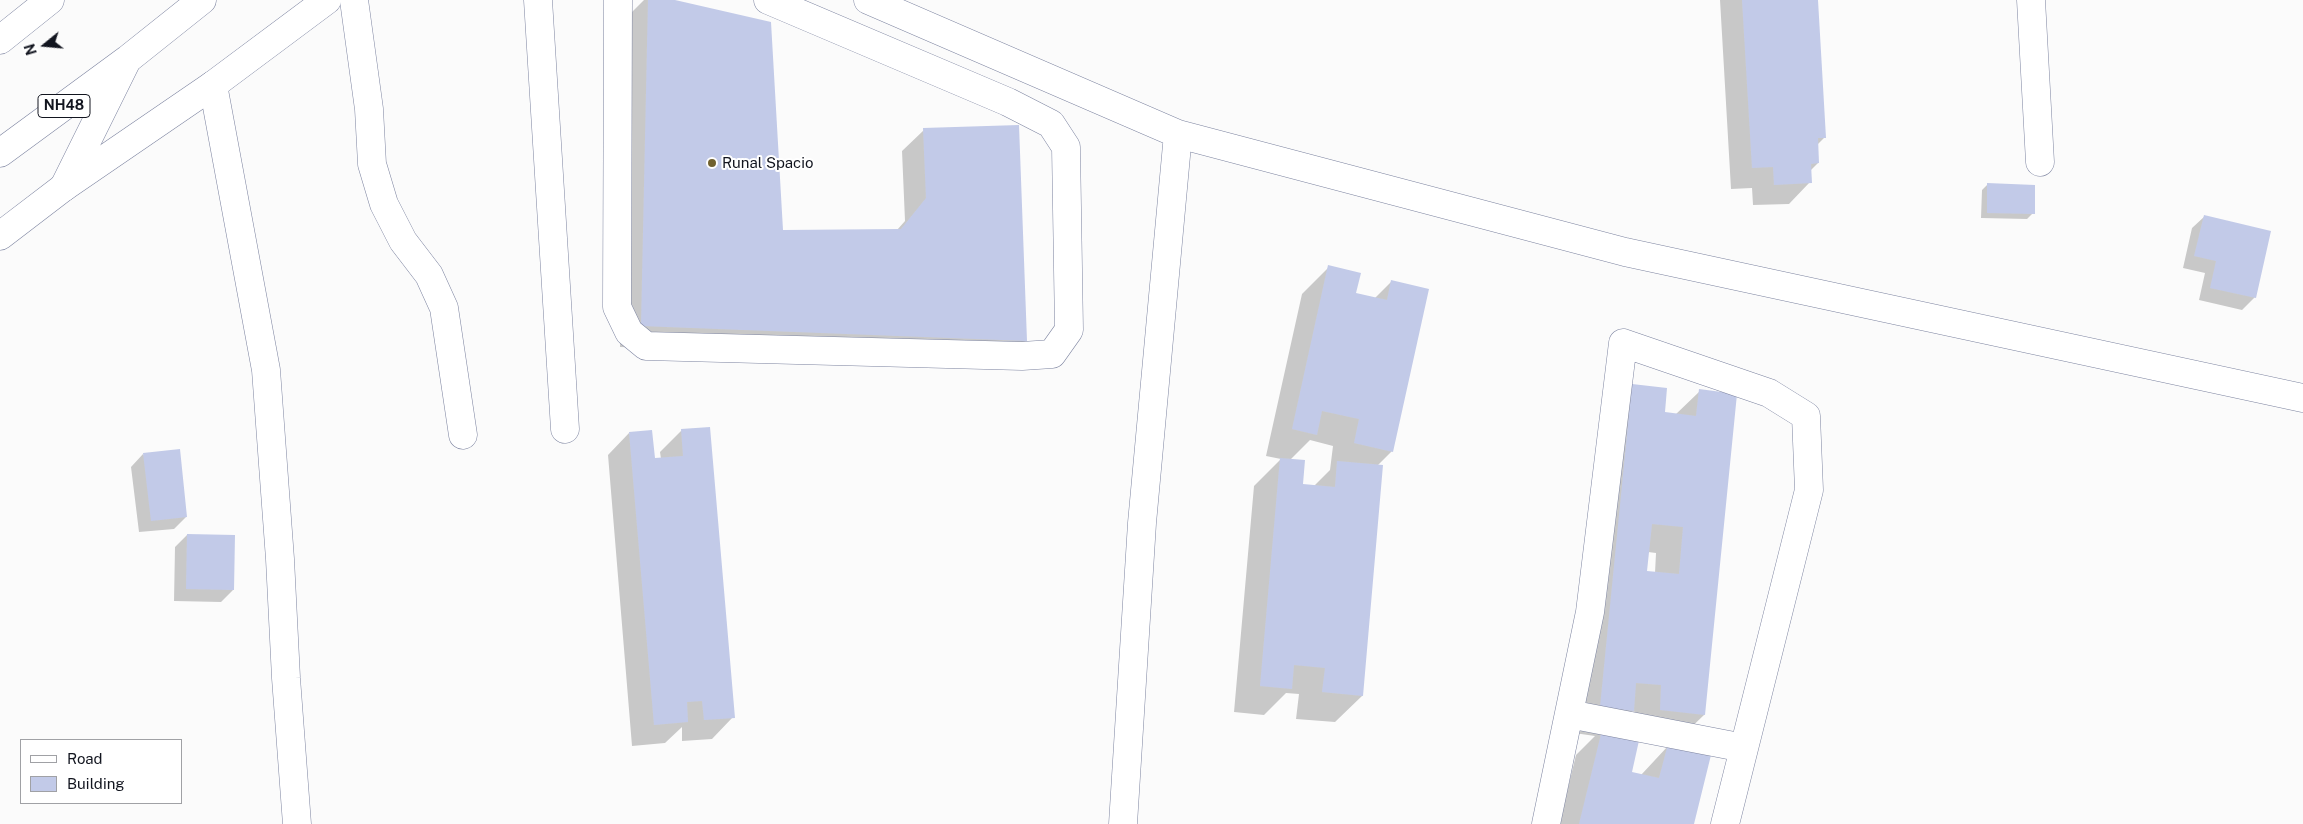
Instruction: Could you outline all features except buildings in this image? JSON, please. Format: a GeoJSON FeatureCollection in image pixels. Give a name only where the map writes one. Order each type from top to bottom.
{"type":"FeatureCollection","features":[{"type":"Feature","properties":{"kind":"main road"},"geometry":{"type":"LineString","coordinates":[[0,40],[50,0]]}},
{"type":"Feature","properties":{"kind":"main road","name":"NH48"},"geometry":{"type":"LineString","coordinates":[[0,153],[128,59],[202,0]]}},
{"type":"Feature","properties":{"kind":"main road"},"geometry":{"type":"LineString","coordinates":[[0,236],[64,188],[213,85],[327,0]]}},
{"type":"Feature","properties":{"kind":"main road"},"geometry":{"type":"LineString","coordinates":[[354,0],[369,109],[372,164],[384,204],[403,240],[429,275],[444,308],[463,435]]}},
{"type":"Feature","properties":{"kind":"main road"},"geometry":{"type":"LineString","coordinates":[[538,0],[565,429]]}},
{"type":"Feature","properties":{"kind":"main road"},"geometry":{"type":"LineString","coordinates":[[618,0],[618,307],[629,332],[646,346],[1022,356],[1052,354],[1069,330],[1066,147],[1052,124],[1008,102],[768,0]]}},
{"type":"Feature","properties":{"kind":"main road"},"geometry":{"type":"LineString","coordinates":[[868,0],[1178,134],[1625,252],[2303,398]]}},
{"type":"Feature","properties":{"kind":"main road"},"geometry":{"type":"LineString","coordinates":[[2031,0],[2040,162]]}},
{"type":"Feature","properties":{"kind":"main road"},"geometry":{"type":"LineString","coordinates":[[64,188],[128,59]]}},
{"type":"Feature","properties":{"kind":"main road"},"geometry":{"type":"LineString","coordinates":[[213,85],[266,370],[280,559],[286,678],[298,824]]}},
{"type":"Feature","properties":{"kind":"main road"},"geometry":{"type":"LineString","coordinates":[[1123,824],[1142,523],[1178,134]]}},
{"type":"Feature","properties":{"kind":"main road"},"geometry":{"type":"LineString","coordinates":[[1546,824],[1590,612],[1623,343],[1769,393],[1806,416],[1809,490],[1725,824]]}},
{"type":"Feature","properties":{"kind":"main road"},"geometry":{"type":"LineString","coordinates":[[1569,714],[1744,748]]}},
{"type":"Feature","properties":{"kind":"place","name":"Runal Spacio"},"geometry":{"type":"Point","coordinates":[712,163]}}]}
